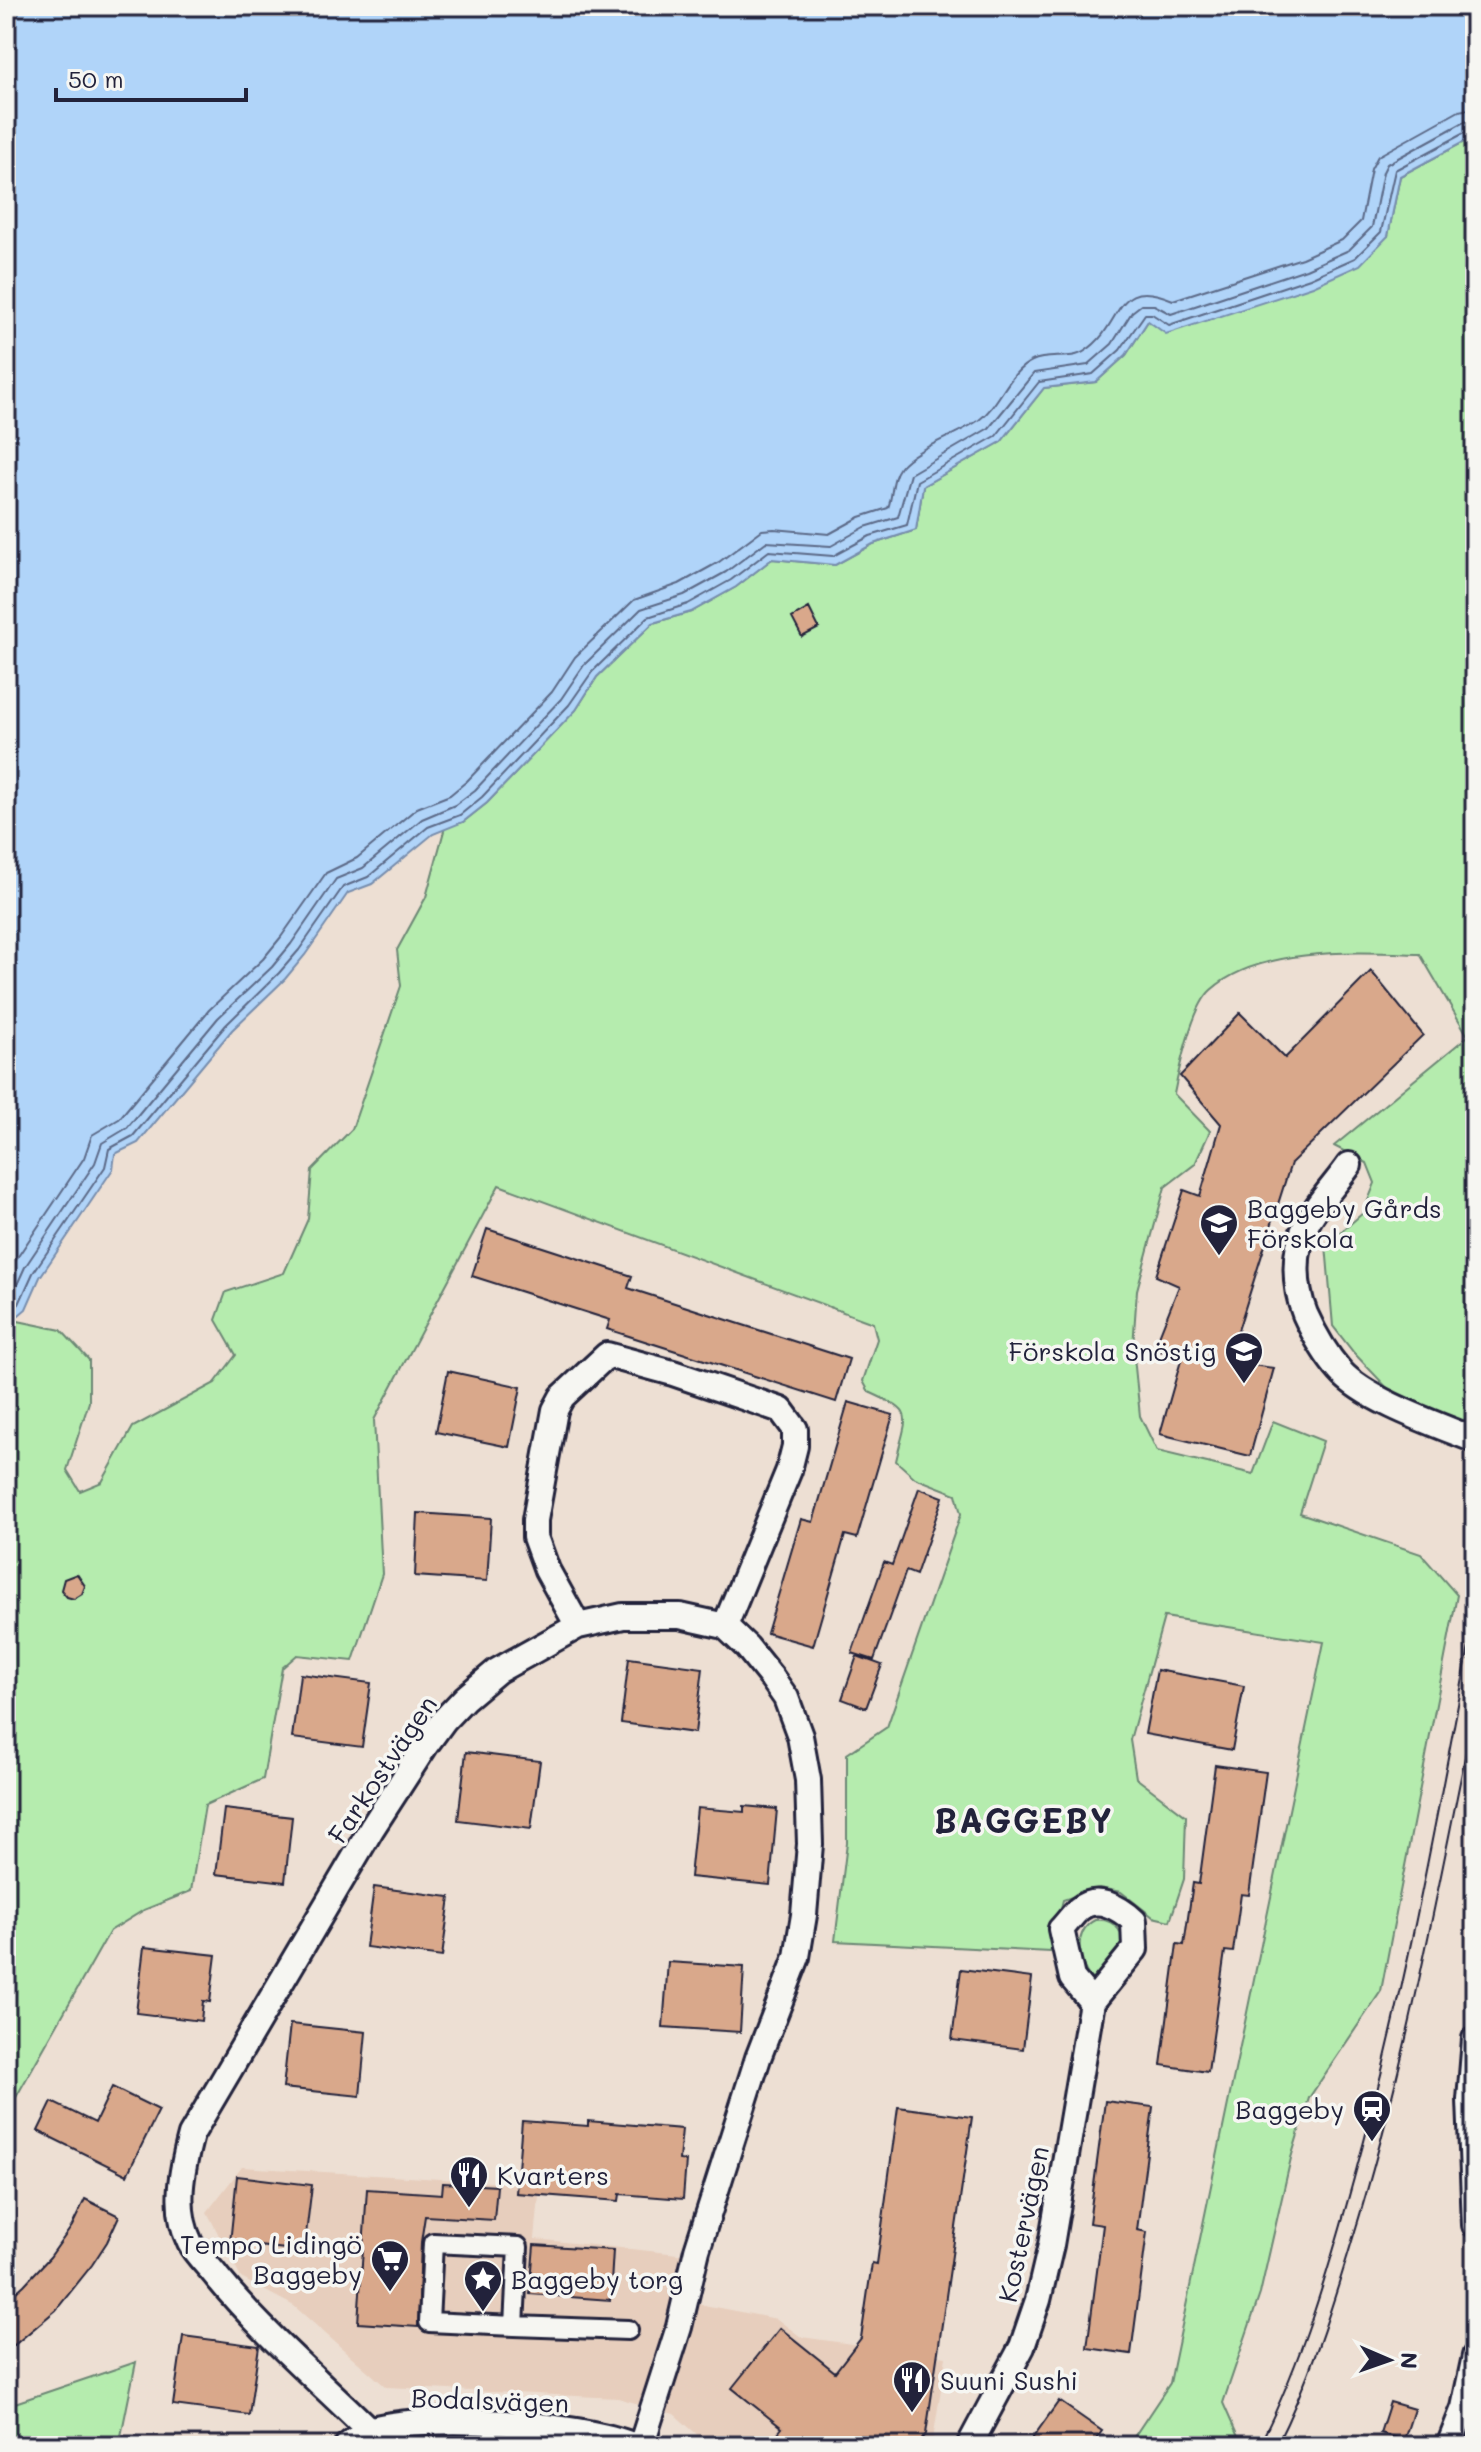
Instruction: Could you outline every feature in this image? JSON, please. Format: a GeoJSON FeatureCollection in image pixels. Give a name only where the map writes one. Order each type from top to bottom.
{"type":"FeatureCollection","features":[{"type":"Feature","properties":{"kind":"street"},"geometry":{"type":"LineString","coordinates":[[1349,1165],[1306,1224],[1298,1253],[1296,1281],[1314,1336],[1341,1373],[1357,1385],[1397,1408],[1475,1440]]}},
{"type":"Feature","properties":{"kind":"street"},"geometry":{"type":"LineString","coordinates":[[578,1626],[543,1560],[535,1537],[535,1520],[555,1410],[562,1397],[607,1355],[673,1373],[781,1410],[795,1429],[795,1446],[789,1470],[725,1626],[747,1647],[786,1698],[800,1736],[808,1780],[810,1844],[804,1915],[797,1957],[753,2072],[697,2250],[679,2327],[641,2446]]}},
{"type":"Feature","properties":{"kind":"street","name":"Farkostvägen"},"geometry":{"type":"LineString","coordinates":[[369,2430],[236,2299],[191,2244],[184,2224],[180,2195],[182,2167],[191,2135],[372,1828],[444,1720],[497,1671],[578,1626],[623,1616],[680,1616],[725,1626]]}},
{"type":"Feature","properties":{"kind":"street","name":"Kostervägen"},"geometry":{"type":"LineString","coordinates":[[969,2446],[1022,2347],[1038,2300],[1051,2245],[1092,2002]]}},
{"type":"Feature","properties":{"kind":"street"},"geometry":{"type":"LineString","coordinates":[[1475,2039],[1470,2100],[1475,2225]]}},
{"type":"Feature","properties":{"kind":"street"},"geometry":{"type":"LineString","coordinates":[[514,2326],[518,2247],[433,2243],[429,2322],[514,2326],[628,2330]]}},
{"type":"Feature","properties":{"kind":"street"},"geometry":{"type":"LineString","coordinates":[[1449,2446],[1464,2408],[1475,2356]]}},
{"type":"Feature","properties":{"kind":"street","name":"Bodalsvägen"},"geometry":{"type":"LineString","coordinates":[[347,2446],[369,2430],[416,2421],[597,2434],[634,2446]]}},
{"type":"Feature","properties":{"kind":"shaded area"},"geometry":{"type":"Polygon","coordinates":[[[242,2167],[540,2185],[535,2239],[697,2256],[683,2301],[777,2319],[801,2337],[946,2357],[932,2446],[710,2446],[674,2414],[618,2398],[386,2387],[294,2306],[241,2278],[207,2212],[242,2167]]]}},
{"type":"Feature","properties":{"kind":"green space"},"geometry":{"type":"Polygon","coordinates":[[[1475,136],[1475,1405],[1471,1421],[1459,1422],[1391,1392],[1333,1326],[1326,1245],[1363,1213],[1375,1183],[1367,1163],[1334,1146],[1468,1036],[1420,954],[1340,953],[1282,959],[1232,976],[1204,998],[1192,1024],[1174,1094],[1210,1131],[1195,1164],[1165,1187],[1137,1290],[1133,1347],[1140,1416],[1157,1451],[1253,1474],[1273,1421],[1323,1441],[1300,1513],[1421,1554],[1457,1595],[1381,1991],[1309,2098],[1291,2158],[1260,2294],[1223,2403],[1242,2446],[1128,2446],[1170,2383],[1324,1642],[1164,1617],[1130,1740],[1136,1778],[1186,1816],[1184,1879],[1170,1921],[1153,1917],[1121,1892],[1099,1888],[1063,1900],[1050,1952],[835,1941],[847,1843],[847,1754],[887,1727],[961,1514],[956,1494],[915,1478],[896,1461],[905,1416],[895,1405],[869,1392],[863,1381],[877,1339],[873,1323],[499,1185],[374,1420],[382,1574],[353,1661],[297,1655],[282,1668],[263,1779],[205,1805],[191,1891],[144,1910],[110,1931],[6,2115],[6,1344],[13,1320],[61,1330],[89,1360],[89,1402],[67,1470],[80,1491],[102,1482],[133,1427],[215,1383],[236,1355],[216,1320],[226,1292],[284,1273],[308,1219],[312,1170],[352,1129],[401,986],[397,950],[426,897],[445,827],[463,822],[487,803],[576,710],[597,677],[653,623],[691,612],[736,587],[772,559],[835,565],[873,544],[916,530],[923,486],[1001,442],[1044,388],[1096,382],[1126,355],[1148,321],[1388,236],[1400,176],[1475,136]]]}},
{"type":"Feature","properties":{"kind":"green space"},"geometry":{"type":"Polygon","coordinates":[[[1095,1920],[1111,1923],[1122,1937],[1115,1958],[1095,1982],[1084,1969],[1080,1941],[1087,1925],[1095,1920]]]}},
{"type":"Feature","properties":{"kind":"green space"},"geometry":{"type":"Polygon","coordinates":[[[136,2362],[119,2446],[6,2446],[6,2406],[136,2362]]]}},
{"type":"Feature","properties":{"kind":"water"},"geometry":{"type":"Polygon","coordinates":[[[6,6],[1475,6],[1475,136],[1400,176],[1388,236],[1360,265],[1313,286],[1166,334],[1148,321],[1126,355],[1096,382],[1044,388],[1001,442],[923,486],[916,530],[873,544],[835,565],[772,559],[736,587],[691,612],[653,623],[597,677],[576,710],[487,803],[463,822],[433,834],[372,884],[348,893],[285,979],[232,1030],[138,1143],[115,1154],[113,1169],[40,1277],[26,1309],[13,1320],[6,1344],[6,6]]]}},
{"type":"Feature","properties":{"kind":"building"},"geometry":{"type":"Polygon","coordinates":[[[809,608],[819,628],[802,637],[792,618],[809,608]]]}},
{"type":"Feature","properties":{"kind":"building"},"geometry":{"type":"Polygon","coordinates":[[[1371,971],[1423,1035],[1291,1163],[1228,1362],[1274,1368],[1250,1456],[1160,1434],[1182,1357],[1154,1349],[1179,1286],[1156,1276],[1184,1190],[1200,1196],[1221,1124],[1180,1076],[1240,1013],[1285,1058],[1371,971]]]}},
{"type":"Feature","properties":{"kind":"building"},"geometry":{"type":"Polygon","coordinates":[[[487,1229],[632,1276],[628,1288],[849,1359],[836,1402],[607,1329],[610,1320],[472,1276],[487,1229]]]}},
{"type":"Feature","properties":{"kind":"building"},"geometry":{"type":"Polygon","coordinates":[[[448,1371],[521,1387],[509,1447],[436,1432],[448,1371]]]}},
{"type":"Feature","properties":{"kind":"building"},"geometry":{"type":"Polygon","coordinates":[[[848,1402],[893,1415],[857,1538],[845,1535],[813,1646],[767,1633],[801,1519],[813,1522],[848,1402]]]}},
{"type":"Feature","properties":{"kind":"building"},"geometry":{"type":"Polygon","coordinates":[[[919,1488],[943,1497],[916,1575],[906,1571],[874,1660],[852,1653],[884,1562],[892,1565],[919,1488]]]}},
{"type":"Feature","properties":{"kind":"building"},"geometry":{"type":"Polygon","coordinates":[[[418,1513],[491,1518],[487,1581],[415,1576],[418,1513]]]}},
{"type":"Feature","properties":{"kind":"building"},"geometry":{"type":"Polygon","coordinates":[[[77,1574],[85,1586],[82,1594],[74,1599],[61,1590],[64,1579],[77,1574]]]}},
{"type":"Feature","properties":{"kind":"building"},"geometry":{"type":"Polygon","coordinates":[[[857,1656],[882,1665],[866,1708],[842,1699],[857,1656]]]}},
{"type":"Feature","properties":{"kind":"building"},"geometry":{"type":"Polygon","coordinates":[[[629,1658],[703,1668],[695,1733],[621,1723],[629,1658]]]}},
{"type":"Feature","properties":{"kind":"building"},"geometry":{"type":"Polygon","coordinates":[[[1157,1670],[1244,1686],[1232,1750],[1145,1734],[1157,1670]]]}},
{"type":"Feature","properties":{"kind":"building"},"geometry":{"type":"Polygon","coordinates":[[[300,1674],[371,1683],[362,1747],[292,1738],[300,1674]]]}},
{"type":"Feature","properties":{"kind":"building"},"geometry":{"type":"Polygon","coordinates":[[[466,1752],[540,1761],[531,1829],[458,1820],[466,1752]]]}},
{"type":"Feature","properties":{"kind":"building"},"geometry":{"type":"Polygon","coordinates":[[[1215,1765],[1266,1772],[1249,1895],[1241,1894],[1233,1952],[1225,1951],[1208,2072],[1161,2065],[1177,1944],[1184,1945],[1193,1883],[1199,1884],[1215,1765]]]}},
{"type":"Feature","properties":{"kind":"building"},"geometry":{"type":"Polygon","coordinates":[[[744,1806],[777,1809],[770,1885],[690,1877],[697,1808],[744,1812],[744,1806]]]}},
{"type":"Feature","properties":{"kind":"building"},"geometry":{"type":"Polygon","coordinates":[[[224,1809],[292,1817],[285,1882],[216,1874],[224,1809]]]}},
{"type":"Feature","properties":{"kind":"building"},"geometry":{"type":"Polygon","coordinates":[[[374,1887],[450,1897],[442,1957],[366,1947],[374,1887]]]}},
{"type":"Feature","properties":{"kind":"building"},"geometry":{"type":"Polygon","coordinates":[[[144,1947],[216,1955],[210,2002],[203,2001],[201,2021],[136,2013],[144,1947]]]}},
{"type":"Feature","properties":{"kind":"building"},"geometry":{"type":"Polygon","coordinates":[[[668,1962],[744,1967],[740,2032],[663,2027],[668,1962]]]}},
{"type":"Feature","properties":{"kind":"building"},"geometry":{"type":"Polygon","coordinates":[[[961,1969],[1032,1978],[1023,2049],[952,2040],[961,1969]]]}},
{"type":"Feature","properties":{"kind":"building"},"geometry":{"type":"Polygon","coordinates":[[[290,2024],[366,2032],[360,2096],[283,2088],[290,2024]]]}},
{"type":"Feature","properties":{"kind":"building"},"geometry":{"type":"Polygon","coordinates":[[[112,2087],[159,2110],[127,2175],[38,2131],[52,2102],[95,2123],[112,2087]]]}},
{"type":"Feature","properties":{"kind":"building"},"geometry":{"type":"Polygon","coordinates":[[[1105,2101],[1153,2107],[1137,2230],[1147,2232],[1131,2354],[1087,2348],[1103,2225],[1089,2223],[1105,2101]]]}},
{"type":"Feature","properties":{"kind":"building"},"geometry":{"type":"Polygon","coordinates":[[[898,2107],[972,2117],[926,2434],[917,2446],[794,2446],[778,2433],[782,2428],[732,2388],[780,2328],[835,2372],[861,2338],[872,2263],[877,2264],[898,2107]]]}},
{"type":"Feature","properties":{"kind":"building"},"geometry":{"type":"Polygon","coordinates":[[[522,2121],[588,2126],[588,2121],[682,2129],[679,2160],[686,2161],[683,2199],[620,2194],[619,2201],[516,2193],[522,2121]]]}},
{"type":"Feature","properties":{"kind":"building"},"geometry":{"type":"Polygon","coordinates":[[[237,2176],[312,2185],[304,2251],[230,2243],[237,2176]]]}},
{"type":"Feature","properties":{"kind":"building"},"geometry":{"type":"Polygon","coordinates":[[[443,2183],[497,2186],[494,2220],[425,2216],[418,2327],[358,2323],[367,2189],[442,2194],[443,2183]]]}},
{"type":"Feature","properties":{"kind":"building"},"geometry":{"type":"Polygon","coordinates":[[[85,2199],[119,2216],[107,2242],[56,2310],[6,2352],[6,2301],[50,2257],[72,2226],[85,2199]]]}},
{"type":"Feature","properties":{"kind":"building"},"geometry":{"type":"Polygon","coordinates":[[[534,2245],[613,2250],[610,2300],[530,2294],[534,2245]]]}},
{"type":"Feature","properties":{"kind":"building"},"geometry":{"type":"Polygon","coordinates":[[[183,2336],[259,2346],[249,2415],[173,2405],[183,2336]]]}},
{"type":"Feature","properties":{"kind":"building"},"geometry":{"type":"Polygon","coordinates":[[[1059,2401],[1102,2431],[1091,2446],[1027,2446],[1059,2401]]]}},
{"type":"Feature","properties":{"kind":"building"},"geometry":{"type":"Polygon","coordinates":[[[1390,2402],[1414,2409],[1404,2440],[1380,2433],[1390,2402]]]}},
{"type":"Feature","properties":{"kind":"tram line"},"geometry":{"type":"LineString","coordinates":[[1259,2446],[1313,2314],[1373,2108],[1420,1898],[1475,1615]]}},
{"type":"Feature","properties":{"kind":"tram line"},"geometry":{"type":"LineString","coordinates":[[1276,2446],[1318,2345],[1344,2267],[1389,2109],[1420,1976],[1475,1708]]}},
{"type":"Feature","properties":{"kind":"place","name":"Baggeby Gårds Förskola"},"geometry":{"type":"Point","coordinates":[1219,1257]}},
{"type":"Feature","properties":{"kind":"place","name":"Förskola Snöstig"},"geometry":{"type":"Point","coordinates":[1244,1385]}},
{"type":"Feature","properties":{"kind":"place","name":"Baggeby"},"geometry":{"type":"Point","coordinates":[1372,2143]}},
{"type":"Feature","properties":{"kind":"place","name":"Kvarters"},"geometry":{"type":"Point","coordinates":[469,2209]}},
{"type":"Feature","properties":{"kind":"place","name":"Tempo Lidingö Baggeby"},"geometry":{"type":"Point","coordinates":[390,2293]}},
{"type":"Feature","properties":{"kind":"place","name":"Baggeby torg"},"geometry":{"type":"Point","coordinates":[483,2313]}},
{"type":"Feature","properties":{"kind":"place","name":"Suuni Sushi"},"geometry":{"type":"Point","coordinates":[912,2414]}},
{"type":"Feature","properties":{"kind":"district","name":"BAGGEBY"},"geometry":{"type":"Point","coordinates":[1024,1819]}}]}
